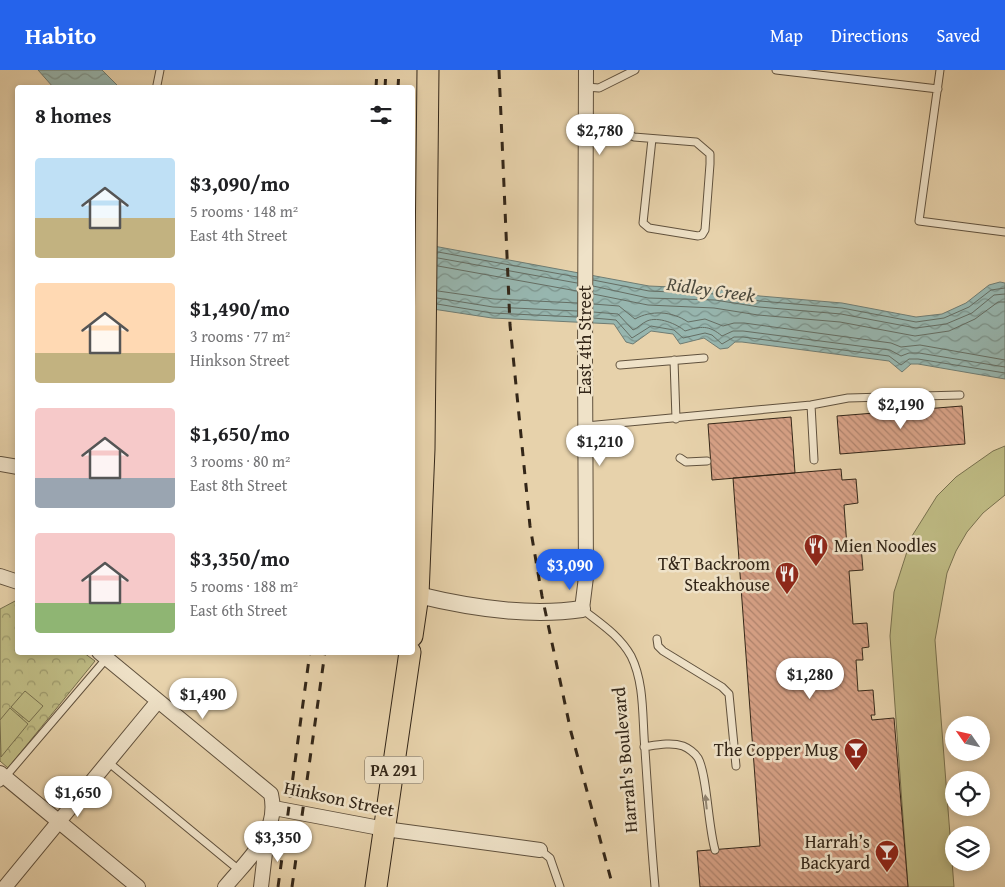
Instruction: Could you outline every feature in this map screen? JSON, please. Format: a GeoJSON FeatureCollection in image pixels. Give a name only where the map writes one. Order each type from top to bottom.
{"type":"FeatureCollection","features":[{"type":"Feature","properties":{"kind":"main road"},"geometry":{"type":"LineString","coordinates":[[415,616],[418,596],[424,449],[428,70]]}},
{"type":"Feature","properties":{"kind":"main road","name":"PA 291"},"geometry":{"type":"LineString","coordinates":[[376,887],[410,655]]}},
{"type":"Feature","properties":{"kind":"street","name":"East 4th Street"},"geometry":{"type":"LineString","coordinates":[[582,609],[586,578],[586,70]]}},
{"type":"Feature","properties":{"kind":"street"},"geometry":{"type":"LineString","coordinates":[[0,464],[15,466]]}},
{"type":"Feature","properties":{"kind":"street"},"geometry":{"type":"LineString","coordinates":[[0,576],[15,581]]}},
{"type":"Feature","properties":{"kind":"street"},"geometry":{"type":"LineString","coordinates":[[418,596],[447,603],[489,608],[558,612],[582,609]]}},
{"type":"Feature","properties":{"kind":"street","name":"Hinkson Street"},"geometry":{"type":"LineString","coordinates":[[103,656],[271,794],[274,808],[385,829],[540,850]]}},
{"type":"Feature","properties":{"kind":"street"},"geometry":{"type":"LineString","coordinates":[[8,886],[158,701]]}},
{"type":"Feature","properties":{"kind":"street"},"geometry":{"type":"LineString","coordinates":[[2,778],[60,821],[138,887]]}},
{"type":"Feature","properties":{"kind":"street"},"geometry":{"type":"LineString","coordinates":[[261,887],[267,836],[274,808]]}},
{"type":"Feature","properties":{"kind":"street"},"geometry":{"type":"LineString","coordinates":[[225,887],[267,836]]}},
{"type":"Feature","properties":{"kind":"lane"},"geometry":{"type":"LineString","coordinates":[[157,85],[160,70]]}},
{"type":"Feature","properties":{"kind":"lane"},"geometry":{"type":"LineString","coordinates":[[586,87],[599,88],[635,70]]}},
{"type":"Feature","properties":{"kind":"lane"},"geometry":{"type":"LineString","coordinates":[[776,70],[938,89]]}},
{"type":"Feature","properties":{"kind":"lane"},"geometry":{"type":"LineString","coordinates":[[940,70],[920,220],[1005,232]]}},
{"type":"Feature","properties":{"kind":"lane"},"geometry":{"type":"LineString","coordinates":[[586,123],[605,124],[630,136],[702,144],[710,154],[705,230],[702,235],[648,228],[643,223],[652,139]]}},
{"type":"Feature","properties":{"kind":"lane"},"geometry":{"type":"LineString","coordinates":[[620,365],[704,358]]}},
{"type":"Feature","properties":{"kind":"lane"},"geometry":{"type":"LineString","coordinates":[[674,360],[676,419]]}},
{"type":"Feature","properties":{"kind":"lane"},"geometry":{"type":"LineString","coordinates":[[586,426],[811,405],[848,398],[960,395]]}},
{"type":"Feature","properties":{"kind":"lane"},"geometry":{"type":"LineString","coordinates":[[811,405],[814,460]]}},
{"type":"Feature","properties":{"kind":"lane"},"geometry":{"type":"LineString","coordinates":[[680,458],[686,462],[707,461]]}},
{"type":"Feature","properties":{"kind":"lane","name":"Harrah's Boulevard"},"geometry":{"type":"LineString","coordinates":[[582,609],[611,630],[622,642],[632,658],[643,705],[644,747],[654,887]]}},
{"type":"Feature","properties":{"kind":"lane"},"geometry":{"type":"LineString","coordinates":[[657,639],[658,646],[663,651],[722,687],[729,694],[736,766]]}},
{"type":"Feature","properties":{"kind":"lane"},"geometry":{"type":"LineString","coordinates":[[2,778],[103,656]]}},
{"type":"Feature","properties":{"kind":"lane"},"geometry":{"type":"LineString","coordinates":[[644,747],[675,744],[684,747],[697,757],[703,774],[708,821],[714,850]]}},
{"type":"Feature","properties":{"kind":"lane"},"geometry":{"type":"LineString","coordinates":[[108,762],[239,870]]}},
{"type":"Feature","properties":{"kind":"lane"},"geometry":{"type":"LineString","coordinates":[[540,850],[550,858],[560,887]]}},
{"type":"Feature","properties":{"kind":"green space"},"geometry":{"type":"Polygon","coordinates":[[[1005,446],[1005,495],[983,513],[967,532],[956,551],[947,573],[935,640],[945,771],[945,816],[949,816],[949,826],[945,826],[945,871],[953,871],[954,887],[908,887],[890,636],[894,592],[912,536],[937,496],[956,477],[993,451],[1005,446]]]}},
{"type":"Feature","properties":{"kind":"green space"},"geometry":{"type":"Polygon","coordinates":[[[15,601],[15,655],[87,655],[95,661],[8,768],[0,761],[0,609],[15,601]]]}},
{"type":"Feature","properties":{"kind":"green space"},"geometry":{"type":"Polygon","coordinates":[[[25,691],[43,706],[29,722],[11,707],[25,691]]]}},
{"type":"Feature","properties":{"kind":"green space"},"geometry":{"type":"Polygon","coordinates":[[[10,708],[28,724],[1,757],[0,720],[10,708]]]}},
{"type":"Feature","properties":{"kind":"water"},"geometry":{"type":"Polygon","coordinates":[[[38,70],[102,70],[117,85],[51,85],[38,70]]]}},
{"type":"Feature","properties":{"kind":"water","name":"Ridley Creek"},"geometry":{"type":"Polygon","coordinates":[[[415,243],[649,286],[716,289],[760,296],[842,303],[916,317],[942,314],[966,303],[989,285],[1000,282],[1005,283],[1005,379],[918,364],[911,364],[902,372],[889,361],[742,342],[735,342],[728,348],[720,349],[704,338],[680,344],[673,334],[651,331],[633,344],[626,342],[614,324],[492,318],[415,306],[415,243]]]}},
{"type":"Feature","properties":{"kind":"building"},"geometry":{"type":"Polygon","coordinates":[[[962,406],[965,444],[840,454],[837,416],[962,406]]]}},
{"type":"Feature","properties":{"kind":"building"},"geometry":{"type":"Polygon","coordinates":[[[791,417],[795,473],[712,480],[708,424],[791,417]]]}},
{"type":"Feature","properties":{"kind":"building"},"geometry":{"type":"Polygon","coordinates":[[[841,469],[842,480],[856,479],[858,503],[844,505],[847,547],[861,546],[863,570],[849,571],[853,624],[867,623],[869,647],[862,648],[863,660],[856,660],[858,691],[873,690],[875,715],[871,715],[872,720],[894,718],[908,887],[700,887],[697,851],[760,846],[733,478],[841,469]]]}},
{"type":"Feature","properties":{"kind":"railway"},"geometry":{"type":"LineString","coordinates":[[376,85],[377,70]]}},
{"type":"Feature","properties":{"kind":"railway"},"geometry":{"type":"LineString","coordinates":[[385,85],[386,70]]}},
{"type":"Feature","properties":{"kind":"railway"},"geometry":{"type":"LineString","coordinates":[[398,85],[399,70]]}},
{"type":"Feature","properties":{"kind":"railway"},"geometry":{"type":"LineString","coordinates":[[499,70],[510,325],[530,526],[542,596],[571,732],[613,887]]}},
{"type":"Feature","properties":{"kind":"railway"},"geometry":{"type":"LineString","coordinates":[[278,887],[310,655]]}},
{"type":"Feature","properties":{"kind":"railway"},"geometry":{"type":"LineString","coordinates":[[292,887],[325,655]]}},
{"type":"Feature","properties":{"kind":"place","name":"Mien Noodles"},"geometry":{"type":"Point","coordinates":[816,567]}},
{"type":"Feature","properties":{"kind":"place","name":"T&T Backroom Steakhouse"},"geometry":{"type":"Point","coordinates":[787,595]}},
{"type":"Feature","properties":{"kind":"place","name":"The Copper Mug"},"geometry":{"type":"Point","coordinates":[856,771]}},
{"type":"Feature","properties":{"kind":"place","name":"Harrah’s Backyard"},"geometry":{"type":"Point","coordinates":[887,873]}}]}
